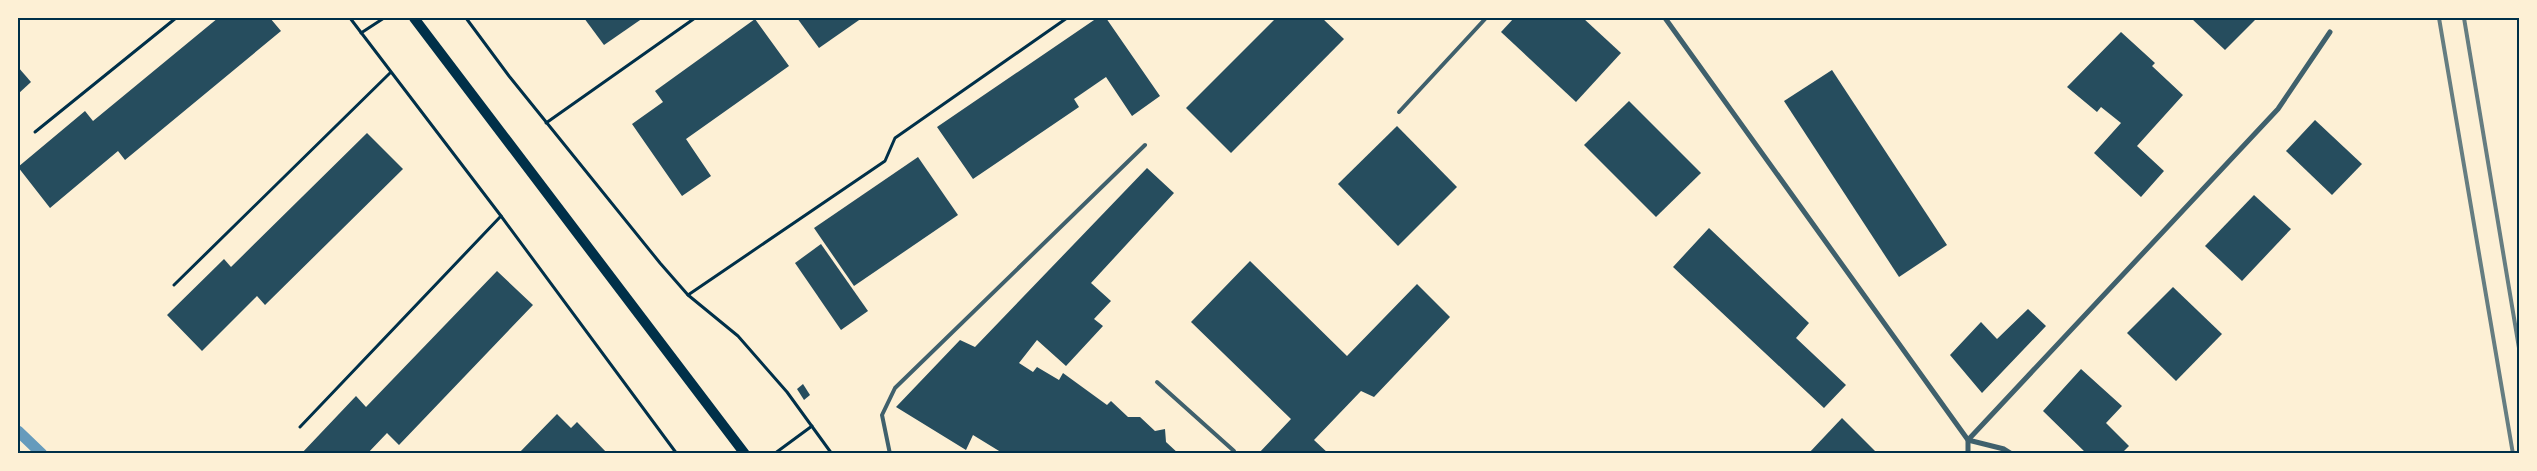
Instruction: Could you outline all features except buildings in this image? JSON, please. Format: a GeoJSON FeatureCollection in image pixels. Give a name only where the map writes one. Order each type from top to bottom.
{"type":"FeatureCollection","features":[{"type":"Feature","properties":{"kind":"main road"},"geometry":{"type":"LineString","coordinates":[[414,18],[745,454]]}},
{"type":"Feature","properties":{"kind":"street"},"geometry":{"type":"LineString","coordinates":[[1665,18],[1968,440],[1968,454]]}},
{"type":"Feature","properties":{"kind":"street"},"geometry":{"type":"LineString","coordinates":[[1968,440],[2278,109],[2330,32]]}},
{"type":"Feature","properties":{"kind":"street"},"geometry":{"type":"LineString","coordinates":[[1968,440],[2004,449],[2012,454]]}},
{"type":"Feature","properties":{"kind":"lane"},"geometry":{"type":"LineString","coordinates":[[1399,112],[1486,18]]}},
{"type":"Feature","properties":{"kind":"lane"},"geometry":{"type":"LineString","coordinates":[[890,454],[882,415],[895,388],[1145,145]]}},
{"type":"Feature","properties":{"kind":"lane"},"geometry":{"type":"LineString","coordinates":[[1157,382],[1234,451],[1232,454]]}},
{"type":"Feature","properties":{"kind":"path"},"geometry":{"type":"LineString","coordinates":[[35,132],[176,18]]}},
{"type":"Feature","properties":{"kind":"path"},"geometry":{"type":"LineString","coordinates":[[350,18],[390,73],[501,216],[677,454]]}},
{"type":"Feature","properties":{"kind":"path"},"geometry":{"type":"LineString","coordinates":[[361,33],[384,18]]}},
{"type":"Feature","properties":{"kind":"path"},"geometry":{"type":"LineString","coordinates":[[466,18],[546,123],[660,264],[688,295],[738,336],[787,392],[832,454]]}},
{"type":"Feature","properties":{"kind":"path"},"geometry":{"type":"LineString","coordinates":[[546,123],[695,18]]}},
{"type":"Feature","properties":{"kind":"path"},"geometry":{"type":"LineString","coordinates":[[688,295],[885,161],[895,138],[1067,18]]}},
{"type":"Feature","properties":{"kind":"path"},"geometry":{"type":"LineString","coordinates":[[174,285],[390,73]]}},
{"type":"Feature","properties":{"kind":"path"},"geometry":{"type":"LineString","coordinates":[[300,427],[501,216]]}},
{"type":"Feature","properties":{"kind":"path"},"geometry":{"type":"LineString","coordinates":[[774,454],[812,426]]}},
{"type":"Feature","properties":{"kind":"waterway"},"geometry":{"type":"LineString","coordinates":[[18,431],[42,454]]}},
{"type":"Feature","properties":{"kind":"railway"},"geometry":{"type":"LineString","coordinates":[[2439,18],[2513,454]]}},
{"type":"Feature","properties":{"kind":"railway"},"geometry":{"type":"LineString","coordinates":[[2464,18],[2520,354]]}}]}
